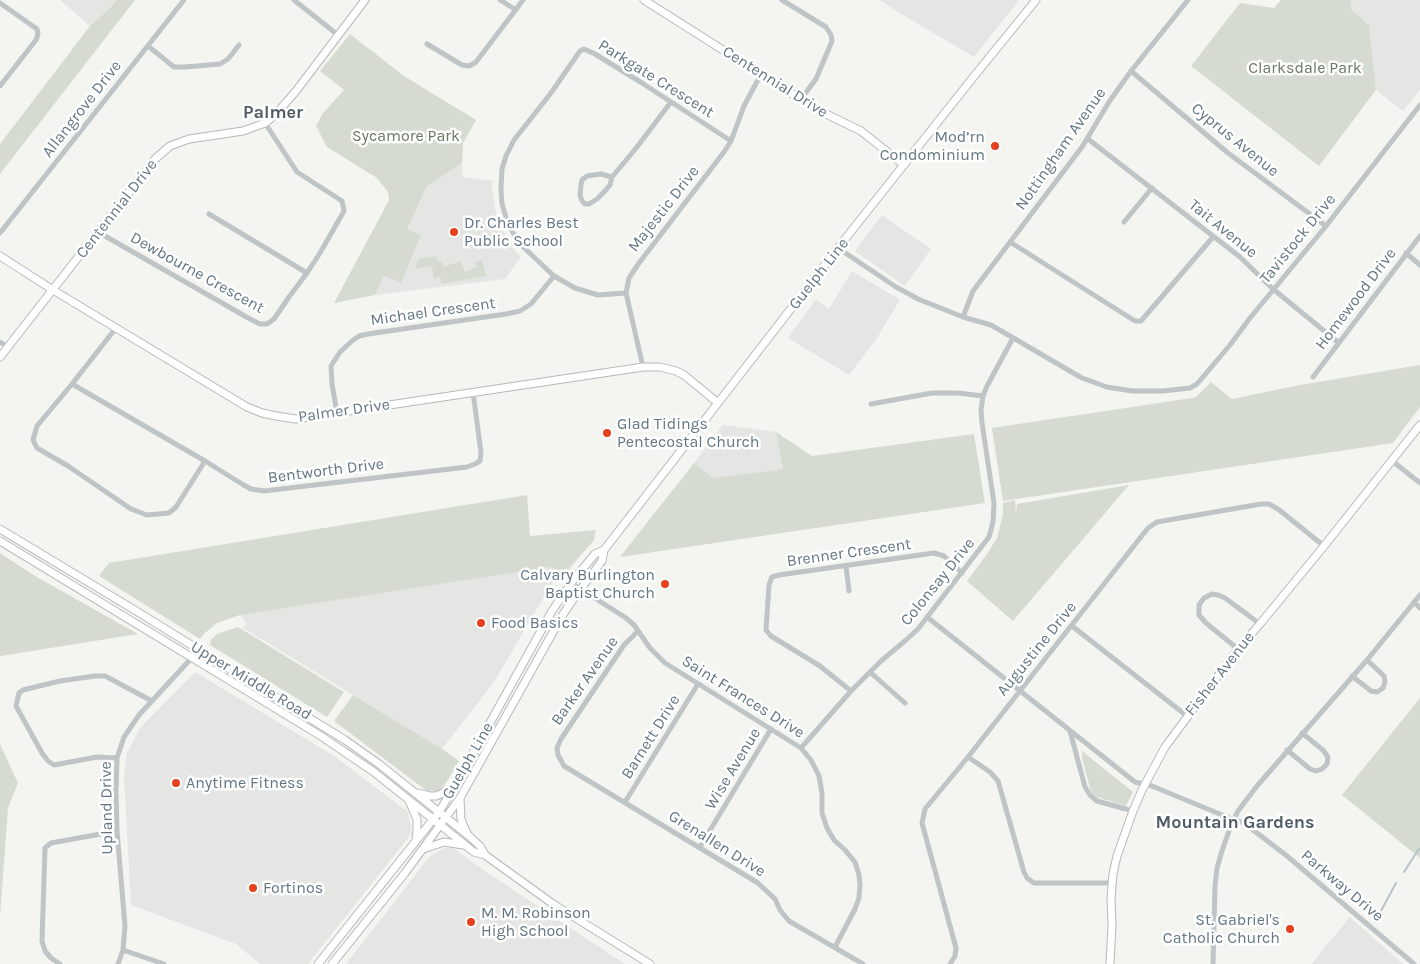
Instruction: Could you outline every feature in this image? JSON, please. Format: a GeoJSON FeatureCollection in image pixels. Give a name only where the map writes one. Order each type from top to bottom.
{"type":"FeatureCollection","features":[{"type":"Feature","properties":{"kind":"main road","name":"Centennial Drive"},"geometry":{"type":"LineString","coordinates":[[0,357],[155,159],[170,146],[189,139],[242,131],[265,122],[276,114],[296,91],[365,0]]}},
{"type":"Feature","properties":{"kind":"main road","name":"Centennial Drive"},"geometry":{"type":"LineString","coordinates":[[644,0],[822,112],[861,131],[904,165]]}},
{"type":"Feature","properties":{"kind":"main road","name":"Guelph Line"},"geometry":{"type":"LineString","coordinates":[[332,964],[460,798],[562,616],[602,561],[604,550],[838,248],[1036,0]]}},
{"type":"Feature","properties":{"kind":"main road","name":"Palmer Drive"},"geometry":{"type":"LineString","coordinates":[[0,256],[247,407],[262,413],[296,418],[660,367],[684,375],[718,403]]}},
{"type":"Feature","properties":{"kind":"main road","name":"Fisher Avenue"},"geometry":{"type":"LineString","coordinates":[[1110,964],[1112,883],[1118,856],[1144,784],[1165,747],[1238,649],[1324,546],[1420,425]]}},
{"type":"Feature","properties":{"kind":"main road","name":"Upper Middle Road"},"geometry":{"type":"LineString","coordinates":[[0,529],[345,740],[379,764],[469,836],[480,846],[485,856]]}},
{"type":"Feature","properties":{"kind":"main road","name":"Upper Middle Road"},"geometry":{"type":"LineString","coordinates":[[0,541],[321,736],[374,772],[474,852],[485,856],[552,904],[650,964]]}},
{"type":"Feature","properties":{"kind":"main road","name":"Guelph Line"},"geometry":{"type":"LineString","coordinates":[[318,964],[439,812],[552,611],[595,554],[604,550]]}},
{"type":"Feature","properties":{"kind":"main road"},"geometry":{"type":"LineString","coordinates":[[516,676],[517,696]]}},
{"type":"Feature","properties":{"kind":"main road"},"geometry":{"type":"LineString","coordinates":[[412,791],[436,796],[453,789]]}},
{"type":"Feature","properties":{"kind":"main road"},"geometry":{"type":"LineString","coordinates":[[408,798],[417,819],[415,841]]}},
{"type":"Feature","properties":{"kind":"main road"},"geometry":{"type":"LineString","coordinates":[[460,798],[461,819],[469,836]]}},
{"type":"Feature","properties":{"kind":"main road"},"geometry":{"type":"LineString","coordinates":[[422,849],[444,842],[465,845]]}},
{"type":"Feature","properties":{"kind":"street","name":"Allangrove Drive"},"geometry":{"type":"LineString","coordinates":[[0,233],[184,0]]}},
{"type":"Feature","properties":{"kind":"street"},"geometry":{"type":"LineString","coordinates":[[294,0],[338,35]]}},
{"type":"Feature","properties":{"kind":"street"},"geometry":{"type":"LineString","coordinates":[[500,0],[516,10]]}},
{"type":"Feature","properties":{"kind":"street"},"geometry":{"type":"LineString","coordinates":[[427,44],[462,65],[469,66],[476,62],[523,0]]}},
{"type":"Feature","properties":{"kind":"street"},"geometry":{"type":"LineString","coordinates":[[782,0],[826,28],[832,35],[832,41],[816,78],[802,99]]}},
{"type":"Feature","properties":{"kind":"street","name":"Nottingham Avenue"},"geometry":{"type":"LineString","coordinates":[[964,317],[973,291],[1088,138],[1109,102],[1131,71],[1188,0]]}},
{"type":"Feature","properties":{"kind":"street"},"geometry":{"type":"LineString","coordinates":[[0,3],[37,30],[38,34],[36,40],[0,86]]}},
{"type":"Feature","properties":{"kind":"street"},"geometry":{"type":"LineString","coordinates":[[148,46],[174,67],[185,67],[220,64],[228,59],[239,45]]}},
{"type":"Feature","properties":{"kind":"street","name":"Parkgate Crescent"},"geometry":{"type":"LineString","coordinates":[[626,293],[598,295],[575,288],[554,276],[520,243],[508,224],[502,204],[502,169],[514,140],[551,93],[580,51],[584,49],[595,54],[731,141]]}},
{"type":"Feature","properties":{"kind":"street","name":"Cyprus Avenue"},"geometry":{"type":"LineString","coordinates":[[1131,71],[1228,153],[1326,226]]}},
{"type":"Feature","properties":{"kind":"street","name":"Majestic Drive"},"geometry":{"type":"LineString","coordinates":[[626,293],[629,278],[639,263],[731,141],[744,106],[761,74]]}},
{"type":"Feature","properties":{"kind":"street"},"geometry":{"type":"LineString","coordinates":[[612,176],[601,174],[587,176],[582,180],[580,195],[582,201],[585,204],[589,204],[597,199],[610,185],[612,176],[670,102]]}},
{"type":"Feature","properties":{"kind":"street","name":"Tavistock Drive"},"geometry":{"type":"LineString","coordinates":[[1013,338],[1082,378],[1107,387],[1132,391],[1163,392],[1194,387],[1326,226],[1420,105]]}},
{"type":"Feature","properties":{"kind":"street","name":"Dewbourne Crescent"},"geometry":{"type":"LineString","coordinates":[[98,232],[260,324],[268,324],[274,319],[288,296],[307,273],[344,211],[342,201],[297,172],[265,122]]}},
{"type":"Feature","properties":{"kind":"street","name":"Tait Avenue"},"geometry":{"type":"LineString","coordinates":[[1088,138],[1240,257],[1273,290],[1339,343]]}},
{"type":"Feature","properties":{"kind":"street"},"geometry":{"type":"LineString","coordinates":[[1124,222],[1152,188]]}},
{"type":"Feature","properties":{"kind":"street"},"geometry":{"type":"LineString","coordinates":[[209,214],[307,273]]}},
{"type":"Feature","properties":{"kind":"street","name":"Homewood Drive"},"geometry":{"type":"LineString","coordinates":[[1313,377],[1420,236]]}},
{"type":"Feature","properties":{"kind":"street"},"geometry":{"type":"LineString","coordinates":[[1010,242],[1135,321],[1141,321],[1213,237]]}},
{"type":"Feature","properties":{"kind":"street"},"geometry":{"type":"LineString","coordinates":[[838,248],[896,287],[918,299],[964,317],[991,325],[1013,338]]}},
{"type":"Feature","properties":{"kind":"street"},"geometry":{"type":"LineString","coordinates":[[1406,253],[1420,265]]}},
{"type":"Feature","properties":{"kind":"street","name":"Michael Crescent"},"geometry":{"type":"LineString","coordinates":[[337,412],[331,366],[340,352],[358,336],[520,311],[531,304],[554,276]]}},
{"type":"Feature","properties":{"kind":"street"},"geometry":{"type":"LineString","coordinates":[[626,293],[643,368]]}},
{"type":"Feature","properties":{"kind":"street"},"geometry":{"type":"LineString","coordinates":[[116,328],[37,426],[33,440],[37,448],[68,466],[139,514],[147,516],[169,513],[183,498],[205,461]]}},
{"type":"Feature","properties":{"kind":"street","name":"Colonsay Drive"},"geometry":{"type":"LineString","coordinates":[[802,748],[851,692],[881,661],[906,640],[927,617],[989,537],[993,522],[994,503],[981,410],[987,386],[1013,338]]}},
{"type":"Feature","properties":{"kind":"street"},"geometry":{"type":"LineString","coordinates":[[0,342],[8,347]]}},
{"type":"Feature","properties":{"kind":"street","name":"Bentworth Drive"},"geometry":{"type":"LineString","coordinates":[[72,384],[251,489],[264,491],[467,467],[480,461],[481,453],[473,392]]}},
{"type":"Feature","properties":{"kind":"street"},"geometry":{"type":"LineString","coordinates":[[870,404],[932,393],[958,393],[983,396]]}},
{"type":"Feature","properties":{"kind":"street"},"geometry":{"type":"LineString","coordinates":[[1391,460],[1420,483]]}},
{"type":"Feature","properties":{"kind":"street","name":"Augustine Drive"},"geometry":{"type":"LineString","coordinates":[[950,964],[955,956],[956,948],[922,823],[925,809],[1148,528],[1157,522],[1269,504],[1324,546]]}},
{"type":"Feature","properties":{"kind":"street","name":"Brenner Crescent"},"geometry":{"type":"LineString","coordinates":[[851,692],[820,666],[771,636],[766,630],[769,585],[772,577],[934,553],[944,556],[962,573]]}},
{"type":"Feature","properties":{"kind":"street"},"geometry":{"type":"LineString","coordinates":[[846,566],[849,590]]}},
{"type":"Feature","properties":{"kind":"street","name":"Saint Frances Drive"},"geometry":{"type":"LineString","coordinates":[[572,583],[580,590],[626,618],[658,657],[802,748],[811,760],[819,776],[822,793],[822,813],[826,828],[834,840],[855,862],[860,875],[859,898],[856,909],[835,947]]}},
{"type":"Feature","properties":{"kind":"street"},"geometry":{"type":"LineString","coordinates":[[1238,649],[1199,615],[1199,605],[1204,598],[1212,594],[1225,598],[1260,624]]}},
{"type":"Feature","properties":{"kind":"street"},"geometry":{"type":"LineString","coordinates":[[1213,964],[1217,868],[1234,819],[1245,800],[1420,595]]}},
{"type":"Feature","properties":{"kind":"street"},"geometry":{"type":"LineString","coordinates":[[1414,602],[1420,608]]}},
{"type":"Feature","properties":{"kind":"street","name":"Parkway Drive"},"geometry":{"type":"LineString","coordinates":[[927,617],[1135,782],[1152,786],[1227,817],[1244,822],[1414,964]]}},
{"type":"Feature","properties":{"kind":"street"},"geometry":{"type":"LineString","coordinates":[[1072,626],[1187,716]]}},
{"type":"Feature","properties":{"kind":"street","name":"Barker Avenue"},"geometry":{"type":"LineString","coordinates":[[557,748],[561,739],[624,645],[638,631]]}},
{"type":"Feature","properties":{"kind":"street","name":"Upland Drive"},"geometry":{"type":"LineString","coordinates":[[118,964],[123,950],[125,926],[117,831],[116,758],[124,737],[139,715],[199,650]]}},
{"type":"Feature","properties":{"kind":"street"},"geometry":{"type":"LineString","coordinates":[[1352,676],[1370,691],[1378,692],[1383,688],[1384,676],[1366,660]]}},
{"type":"Feature","properties":{"kind":"street"},"geometry":{"type":"LineString","coordinates":[[871,673],[905,703]]}},
{"type":"Feature","properties":{"kind":"street"},"geometry":{"type":"LineString","coordinates":[[116,758],[97,757],[54,765],[48,761],[16,706],[20,693],[23,690],[60,681],[105,676],[152,701]]}},
{"type":"Feature","properties":{"kind":"street","name":"Barnett Drive"},"geometry":{"type":"LineString","coordinates":[[624,802],[698,684]]}},
{"type":"Feature","properties":{"kind":"street","name":"Wise Avenue"},"geometry":{"type":"LineString","coordinates":[[700,848],[772,729]]}},
{"type":"Feature","properties":{"kind":"street"},"geometry":{"type":"LineString","coordinates":[[1070,731],[1085,787],[1090,794],[1097,801],[1133,811]]}},
{"type":"Feature","properties":{"kind":"street"},"geometry":{"type":"LineString","coordinates":[[1287,750],[1310,769],[1322,769],[1327,764],[1328,758],[1323,750],[1302,733]]}},
{"type":"Feature","properties":{"kind":"street","name":"Grenallen Drive"},"geometry":{"type":"LineString","coordinates":[[557,748],[558,756],[564,766],[758,883],[776,899],[780,910],[789,920],[863,964]]}},
{"type":"Feature","properties":{"kind":"street"},"geometry":{"type":"LineString","coordinates":[[968,757],[990,772],[998,781],[1027,878],[1034,883],[1112,883]]}},
{"type":"Feature","properties":{"kind":"street"},"geometry":{"type":"LineString","coordinates":[[60,964],[45,952],[42,941],[45,848],[51,843],[117,831]]}},
{"type":"Feature","properties":{"kind":"street"},"geometry":{"type":"LineString","coordinates":[[123,950],[164,964]]}},
{"type":"Feature","properties":{"kind":"shaded area"},"geometry":{"type":"Polygon","coordinates":[[[60,0],[117,0],[90,26],[60,0]]]}},
{"type":"Feature","properties":{"kind":"shaded area"},"geometry":{"type":"Polygon","coordinates":[[[880,0],[1019,0],[974,57],[880,0]]]}},
{"type":"Feature","properties":{"kind":"shaded area"},"geometry":{"type":"Polygon","coordinates":[[[1350,0],[1420,0],[1420,90],[1403,111],[1376,90],[1369,25],[1352,10],[1350,0]]]}},
{"type":"Feature","properties":{"kind":"shaded area","name":"Dr. Charles Best Public School"},"geometry":{"type":"Polygon","coordinates":[[[462,163],[463,177],[493,181],[492,187],[496,216],[510,245],[521,257],[505,279],[375,295],[427,186],[462,163]]]}},
{"type":"Feature","properties":{"kind":"shaded area"},"geometry":{"type":"Polygon","coordinates":[[[882,215],[931,249],[905,286],[855,251],[882,215]]]}},
{"type":"Feature","properties":{"kind":"shaded area"},"geometry":{"type":"Polygon","coordinates":[[[852,271],[900,300],[877,338],[849,375],[788,338],[816,299],[829,309],[852,271]]]}},
{"type":"Feature","properties":{"kind":"shaded area"},"geometry":{"type":"Polygon","coordinates":[[[723,425],[776,432],[783,469],[713,478],[694,463],[723,425]]]}},
{"type":"Feature","properties":{"kind":"shaded area"},"geometry":{"type":"Polygon","coordinates":[[[551,567],[558,573],[494,682],[442,749],[243,628],[247,623],[240,615],[551,567]]]}},
{"type":"Feature","properties":{"kind":"shaded area"},"geometry":{"type":"Polygon","coordinates":[[[195,672],[334,756],[408,812],[412,833],[308,964],[260,964],[236,944],[131,905],[124,776],[127,753],[140,728],[195,672]]]}},
{"type":"Feature","properties":{"kind":"shaded area","name":"M. M. Robinson High School"},"geometry":{"type":"Polygon","coordinates":[[[452,847],[625,964],[346,964],[430,856],[444,848],[452,847]]]}},
{"type":"Feature","properties":{"kind":"shaded area"},"geometry":{"type":"Polygon","coordinates":[[[1350,917],[1403,964],[1311,964],[1350,917]]]}},
{"type":"Feature","properties":{"kind":"green space"},"geometry":{"type":"Polygon","coordinates":[[[117,0],[135,0],[0,174],[0,144],[90,26],[117,0]]]}},
{"type":"Feature","properties":{"kind":"green space","name":"Clarksdale Park"},"geometry":{"type":"Polygon","coordinates":[[[1281,0],[1350,0],[1352,10],[1369,25],[1376,90],[1319,166],[1191,66],[1240,3],[1274,8],[1281,0]]]}},
{"type":"Feature","properties":{"kind":"green space","name":"Sycamore Park"},"geometry":{"type":"Polygon","coordinates":[[[350,34],[404,76],[476,120],[463,143],[462,163],[427,186],[407,229],[421,235],[401,283],[384,276],[375,295],[334,303],[389,200],[388,192],[377,178],[327,147],[316,126],[323,113],[344,90],[320,71],[350,34]]]}},
{"type":"Feature","properties":{"kind":"green space"},"geometry":{"type":"Polygon","coordinates":[[[436,256],[439,262],[442,261],[444,267],[460,261],[465,272],[477,267],[475,262],[482,260],[486,276],[441,284],[440,277],[434,279],[432,266],[416,269],[418,259],[436,256]]]}},
{"type":"Feature","properties":{"kind":"green space"},"geometry":{"type":"Polygon","coordinates":[[[1420,365],[1420,407],[1393,443],[1003,501],[992,428],[1192,398],[1196,397],[1211,382],[1232,399],[1300,385],[1420,365]]]}},
{"type":"Feature","properties":{"kind":"green space"},"geometry":{"type":"Polygon","coordinates":[[[776,432],[812,456],[974,434],[985,503],[620,557],[694,463],[713,478],[783,469],[776,432]]]}},
{"type":"Feature","properties":{"kind":"green space"},"geometry":{"type":"Polygon","coordinates":[[[1129,485],[1013,621],[967,581],[997,538],[1003,514],[1003,503],[1015,500],[1016,514],[1017,504],[1129,485]]]}},
{"type":"Feature","properties":{"kind":"green space"},"geometry":{"type":"Polygon","coordinates":[[[527,495],[530,536],[596,530],[594,540],[564,575],[551,567],[240,615],[217,623],[200,639],[99,576],[109,563],[527,495]]]}},
{"type":"Feature","properties":{"kind":"green space"},"geometry":{"type":"Polygon","coordinates":[[[0,553],[35,576],[138,634],[1,656],[0,658],[0,553]]]}},
{"type":"Feature","properties":{"kind":"green space"},"geometry":{"type":"Polygon","coordinates":[[[238,627],[344,692],[327,717],[210,645],[211,640],[217,634],[238,627]]]}},
{"type":"Feature","properties":{"kind":"green space"},"geometry":{"type":"Polygon","coordinates":[[[353,695],[459,761],[443,788],[437,791],[427,791],[334,721],[353,695]]]}},
{"type":"Feature","properties":{"kind":"green space"},"geometry":{"type":"Polygon","coordinates":[[[1420,698],[1420,858],[1342,795],[1420,698]]]}},
{"type":"Feature","properties":{"kind":"green space"},"geometry":{"type":"Polygon","coordinates":[[[0,744],[18,783],[8,808],[0,917],[0,744]]]}},
{"type":"Feature","properties":{"kind":"green space"},"geometry":{"type":"Polygon","coordinates":[[[1082,751],[1133,792],[1126,806],[1097,797],[1091,792],[1082,758],[1082,751]]]}},
{"type":"Feature","properties":{"kind":"waterway"},"geometry":{"type":"LineString","coordinates":[[1404,872],[1420,849]]}},
{"type":"Feature","properties":{"kind":"waterway"},"geometry":{"type":"LineString","coordinates":[[1375,922],[1396,883]]}},
{"type":"Feature","properties":{"kind":"place","name":"Mod’rn Condominium"},"geometry":{"type":"Point","coordinates":[995,146]}},
{"type":"Feature","properties":{"kind":"place","name":"Dr. Charles Best Public School"},"geometry":{"type":"Point","coordinates":[454,232]}},
{"type":"Feature","properties":{"kind":"place","name":"Glad Tidings Pentecostal Church"},"geometry":{"type":"Point","coordinates":[607,433]}},
{"type":"Feature","properties":{"kind":"place","name":"Calvary Burlington Baptist Church"},"geometry":{"type":"Point","coordinates":[665,584]}},
{"type":"Feature","properties":{"kind":"place","name":"Food Basics"},"geometry":{"type":"Point","coordinates":[481,623]}},
{"type":"Feature","properties":{"kind":"place","name":"Anytime Fitness"},"geometry":{"type":"Point","coordinates":[176,783]}},
{"type":"Feature","properties":{"kind":"place","name":"Fortinos"},"geometry":{"type":"Point","coordinates":[253,888]}},
{"type":"Feature","properties":{"kind":"place","name":"M. M. Robinson High School"},"geometry":{"type":"Point","coordinates":[471,922]}},
{"type":"Feature","properties":{"kind":"place","name":"St. Gabriel's Catholic Church"},"geometry":{"type":"Point","coordinates":[1290,929]}},
{"type":"Feature","properties":{"kind":"district","name":"Palmer"},"geometry":{"type":"Point","coordinates":[273,113]}},
{"type":"Feature","properties":{"kind":"district","name":"Mountain Gardens"},"geometry":{"type":"Point","coordinates":[1235,823]}}]}
